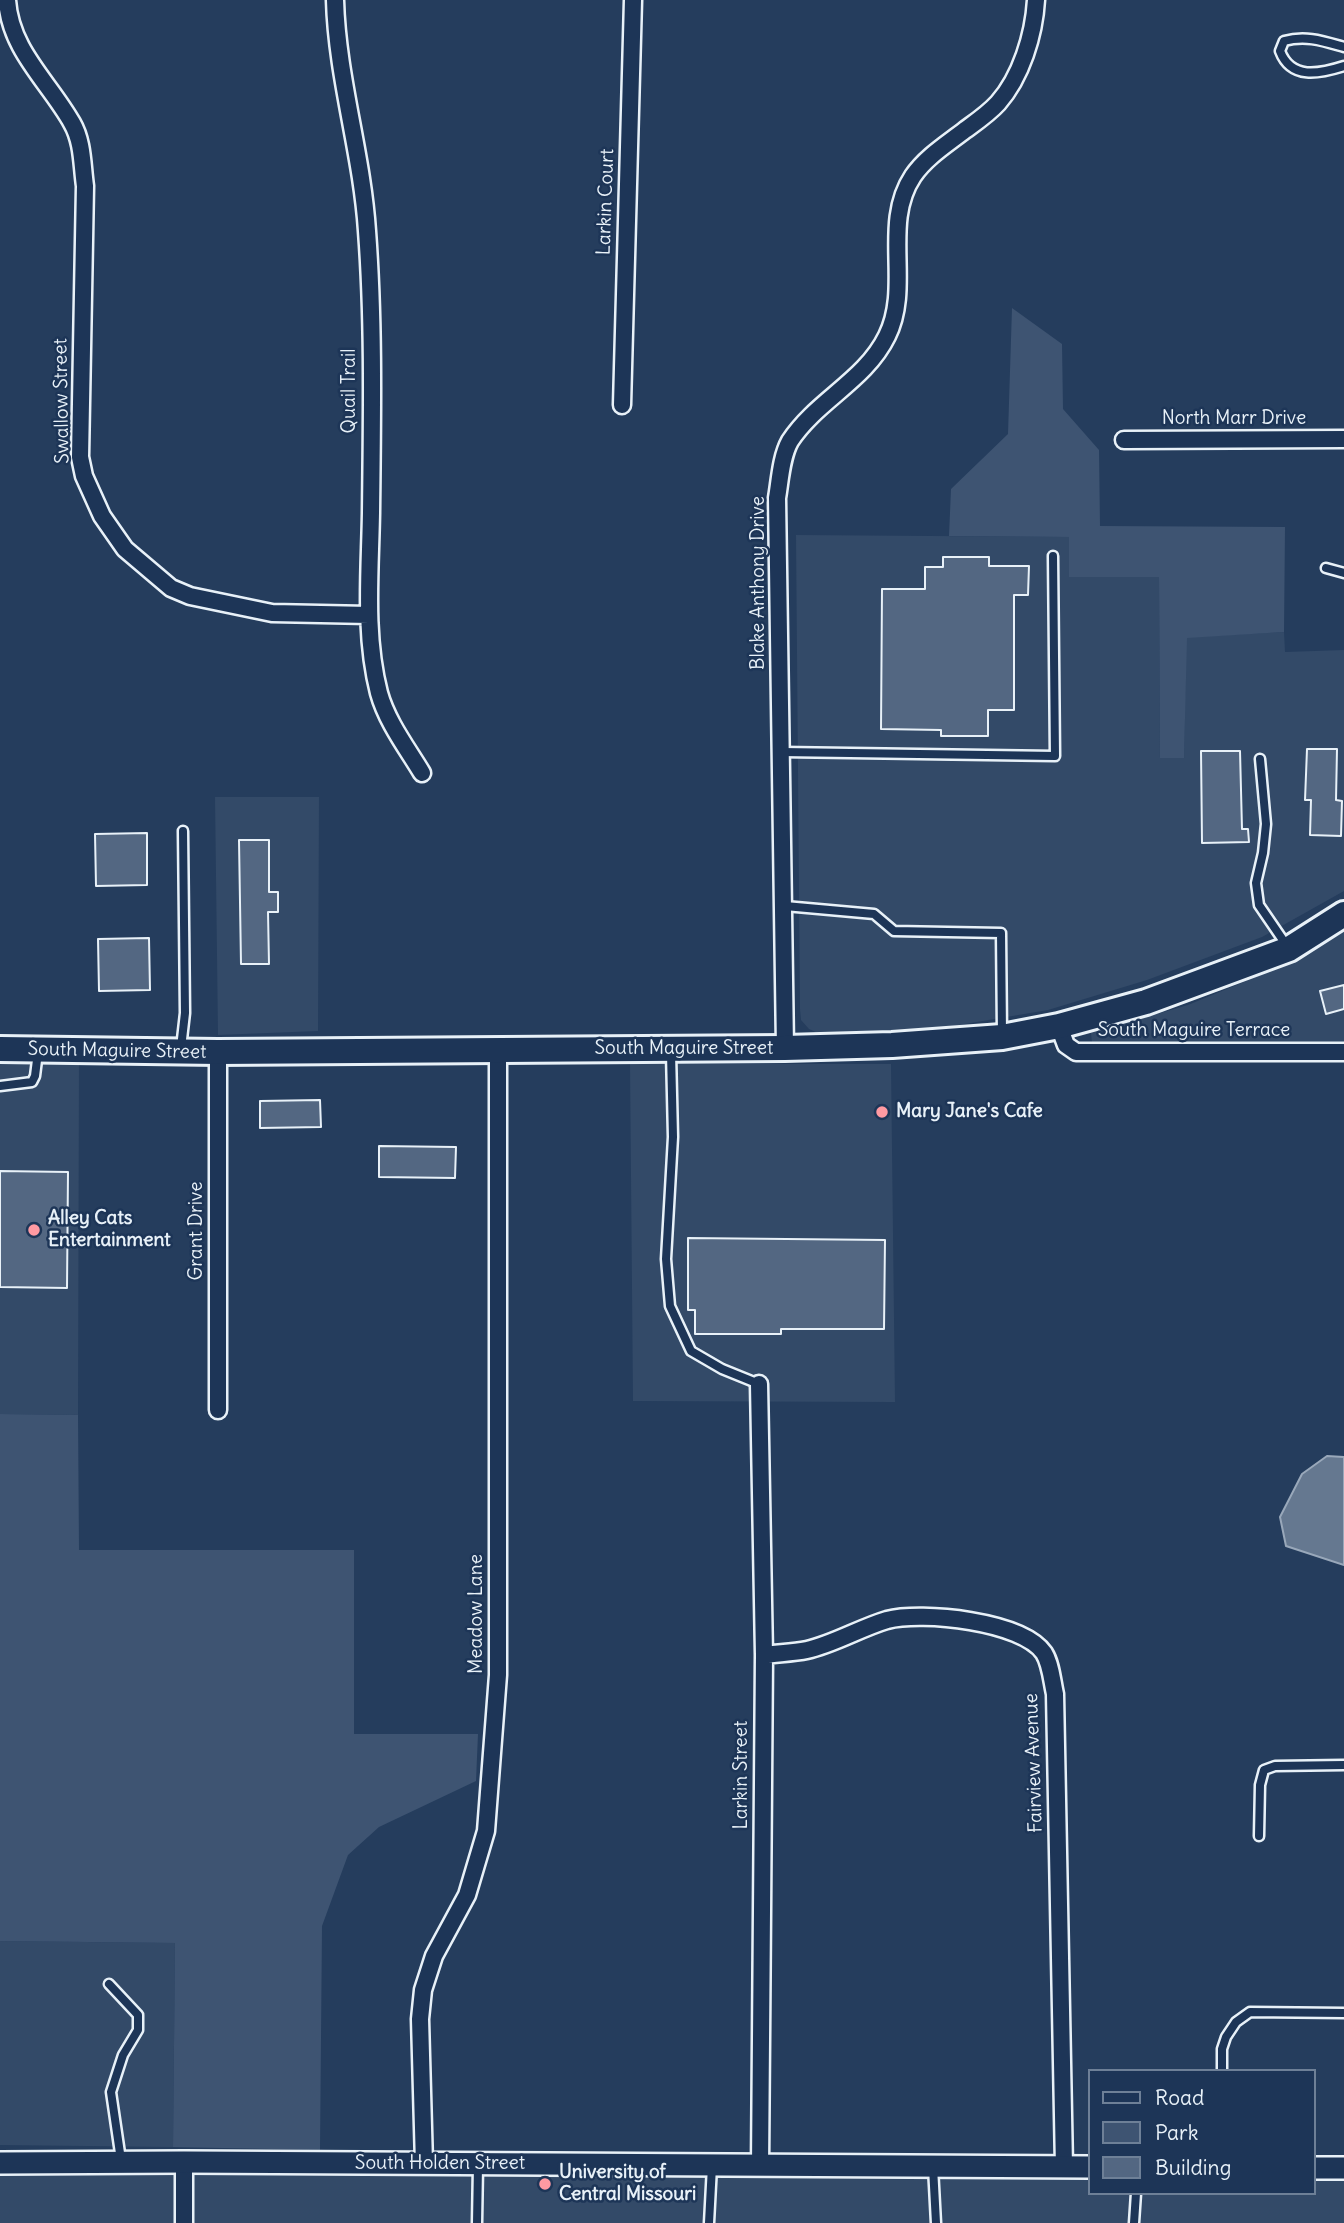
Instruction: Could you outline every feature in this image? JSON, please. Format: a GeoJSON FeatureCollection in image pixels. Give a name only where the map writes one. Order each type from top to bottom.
{"type":"FeatureCollection","features":[{"type":"Feature","properties":{"kind":"main road","name":"South Maguire Street"},"geometry":{"type":"LineString","coordinates":[[0,1049],[218,1052],[785,1048],[892,1045],[1002,1037],[1059,1026],[1146,1002],[1289,949],[1344,914]]}},
{"type":"Feature","properties":{"kind":"main road","name":"South Holden Street"},"geometry":{"type":"LineString","coordinates":[[0,2163],[1088,2167]]}},
{"type":"Feature","properties":{"kind":"main road"},"geometry":{"type":"LineString","coordinates":[[1316,2168],[1344,2168]]}},
{"type":"Feature","properties":{"kind":"street","name":"Swallow Street"},"geometry":{"type":"LineString","coordinates":[[7,0],[20,47],[33,70],[73,124],[80,144],[85,186],[80,457],[84,476],[102,516],[125,548],[171,587],[190,596],[272,613],[369,615]]}},
{"type":"Feature","properties":{"kind":"street","name":"Quail Trail"},"geometry":{"type":"LineString","coordinates":[[335,0],[344,90],[360,171],[367,233],[372,400],[369,615],[372,663],[380,697],[397,733],[422,773]]}},
{"type":"Feature","properties":{"kind":"street","name":"Larkin Court"},"geometry":{"type":"LineString","coordinates":[[622,405],[634,0]]}},
{"type":"Feature","properties":{"kind":"street","name":"Blake Anthony Drive"},"geometry":{"type":"LineString","coordinates":[[785,1048],[777,498],[789,443],[817,409],[860,374],[886,338],[898,299],[897,235],[903,192],[915,173],[932,155],[1000,101],[1024,59],[1036,0]]}},
{"type":"Feature","properties":{"kind":"street","name":"North Marr Drive"},"geometry":{"type":"LineString","coordinates":[[1124,440],[1344,439]]}},
{"type":"Feature","properties":{"kind":"street","name":"South Maguire Terrace"},"geometry":{"type":"LineString","coordinates":[[1059,1026],[1066,1045],[1076,1052],[1344,1052]]}},
{"type":"Feature","properties":{"kind":"street","name":"Meadow Lane"},"geometry":{"type":"LineString","coordinates":[[424,2164],[420,2019],[422,1990],[434,1956],[467,1895],[486,1831],[494,1738],[498,1675],[498,1050]]}},
{"type":"Feature","properties":{"kind":"street","name":"Grant Drive"},"geometry":{"type":"LineString","coordinates":[[218,1052],[218,1410]]}},
{"type":"Feature","properties":{"kind":"street","name":"Larkin Street"},"geometry":{"type":"LineString","coordinates":[[759,1384],[764,1655],[760,2167]]}},
{"type":"Feature","properties":{"kind":"street","name":"Fairview Avenue"},"geometry":{"type":"LineString","coordinates":[[764,1655],[808,1650],[887,1620],[918,1616],[941,1616],[1008,1631],[1030,1640],[1044,1653],[1051,1670],[1055,1694],[1064,2167]]}},
{"type":"Feature","properties":{"kind":"street"},"geometry":{"type":"LineString","coordinates":[[184,2162],[184,2223]]}},
{"type":"Feature","properties":{"kind":"lane"},"geometry":{"type":"LineString","coordinates":[[1344,47],[1298,37],[1284,41],[1280,51],[1284,64],[1299,72],[1325,72],[1344,66]]}},
{"type":"Feature","properties":{"kind":"lane"},"geometry":{"type":"LineString","coordinates":[[782,752],[1055,756],[1053,556]]}},
{"type":"Feature","properties":{"kind":"lane"},"geometry":{"type":"LineString","coordinates":[[1326,568],[1344,573]]}},
{"type":"Feature","properties":{"kind":"lane"},"geometry":{"type":"LineString","coordinates":[[1260,759],[1266,824],[1256,883],[1259,905],[1289,949]]}},
{"type":"Feature","properties":{"kind":"lane"},"geometry":{"type":"LineString","coordinates":[[180,1051],[185,1013],[183,831]]}},
{"type":"Feature","properties":{"kind":"lane"},"geometry":{"type":"LineString","coordinates":[[785,906],[874,914],[894,931],[1001,933],[1002,1037]]}},
{"type":"Feature","properties":{"kind":"lane"},"geometry":{"type":"LineString","coordinates":[[671,1048],[673,1137],[666,1259],[670,1306],[691,1352],[722,1369],[759,1384]]}},
{"type":"Feature","properties":{"kind":"lane"},"geometry":{"type":"LineString","coordinates":[[0,1087],[32,1082],[39,1050]]}},
{"type":"Feature","properties":{"kind":"lane"},"geometry":{"type":"LineString","coordinates":[[1259,1836],[1260,1785],[1264,1770],[1275,1766],[1344,1765]]}},
{"type":"Feature","properties":{"kind":"lane"},"geometry":{"type":"LineString","coordinates":[[109,1984],[138,2015],[138,2030],[123,2055],[111,2092],[121,2163]]}},
{"type":"Feature","properties":{"kind":"lane"},"geometry":{"type":"LineString","coordinates":[[1222,2069],[1222,2049],[1226,2037],[1236,2022],[1250,2012],[1344,2013]]}},
{"type":"Feature","properties":{"kind":"lane"},"geometry":{"type":"LineString","coordinates":[[477,2223],[478,2164]]}},
{"type":"Feature","properties":{"kind":"lane"},"geometry":{"type":"LineString","coordinates":[[709,2223],[712,2166]]}},
{"type":"Feature","properties":{"kind":"lane"},"geometry":{"type":"LineString","coordinates":[[933,2167],[936,2223]]}},
{"type":"Feature","properties":{"kind":"lane"},"geometry":{"type":"LineString","coordinates":[[1133,2223],[1136,2195]]}},
{"type":"Feature","properties":{"kind":"shaded area"},"geometry":{"type":"Polygon","coordinates":[[[796,535],[1069,537],[1070,577],[1159,577],[1160,758],[1184,758],[1186,637],[1284,632],[1285,652],[1344,650],[1344,891],[1262,937],[1147,980],[1048,1010],[941,1028],[818,1033],[809,1029],[801,1020],[800,1009],[796,535]]]}},
{"type":"Feature","properties":{"kind":"shaded area"},"geometry":{"type":"Polygon","coordinates":[[[215,797],[319,797],[318,1031],[218,1035],[215,797]]]}},
{"type":"Feature","properties":{"kind":"shaded area"},"geometry":{"type":"Polygon","coordinates":[[[1344,926],[1344,1044],[1092,1043],[1091,1033],[1188,1005],[1251,979],[1311,948],[1344,926]]]}},
{"type":"Feature","properties":{"kind":"shaded area"},"geometry":{"type":"Polygon","coordinates":[[[0,1060],[79,1061],[78,1415],[0,1414],[0,1060]]]}},
{"type":"Feature","properties":{"kind":"shaded area"},"geometry":{"type":"Polygon","coordinates":[[[630,1064],[891,1064],[895,1402],[633,1401],[630,1064]]]}},
{"type":"Feature","properties":{"kind":"shaded area"},"geometry":{"type":"Polygon","coordinates":[[[1327,1456],[1344,1457],[1344,1565],[1286,1546],[1280,1517],[1302,1474],[1327,1456]]]}},
{"type":"Feature","properties":{"kind":"shaded area"},"geometry":{"type":"Polygon","coordinates":[[[0,1941],[175,1943],[173,2147],[0,2145],[0,1941]]]}},
{"type":"Feature","properties":{"kind":"shaded area","name":"University of Central Missouri"},"geometry":{"type":"Polygon","coordinates":[[[0,2163],[1088,2167],[1088,2195],[1316,2195],[1316,2174],[1344,2174],[1344,2223],[0,2223],[0,2163]]]}},
{"type":"Feature","properties":{"kind":"green space"},"geometry":{"type":"Polygon","coordinates":[[[1012,308],[1062,344],[1063,409],[1099,450],[1100,526],[1285,527],[1284,632],[1187,638],[1184,758],[1160,758],[1159,577],[1069,577],[1069,537],[949,536],[951,489],[1008,434],[1012,308]]]}},
{"type":"Feature","properties":{"kind":"green space"},"geometry":{"type":"Polygon","coordinates":[[[0,1414],[78,1415],[79,1550],[354,1550],[354,1734],[478,1734],[476,1781],[379,1827],[348,1855],[322,1926],[320,2150],[173,2147],[175,1943],[0,1941],[0,1414]]]}},
{"type":"Feature","properties":{"kind":"building"},"geometry":{"type":"Polygon","coordinates":[[[943,557],[989,557],[989,566],[1029,566],[1028,595],[1014,595],[1014,710],[988,710],[988,736],[941,736],[941,730],[881,729],[882,589],[925,589],[925,567],[943,567],[943,557]]]}},
{"type":"Feature","properties":{"kind":"building"},"geometry":{"type":"Polygon","coordinates":[[[1307,749],[1337,749],[1336,800],[1342,801],[1341,836],[1310,835],[1311,800],[1305,800],[1307,749]]]}},
{"type":"Feature","properties":{"kind":"building"},"geometry":{"type":"Polygon","coordinates":[[[1201,751],[1240,751],[1242,829],[1248,829],[1249,842],[1202,843],[1201,751]]]}},
{"type":"Feature","properties":{"kind":"building"},"geometry":{"type":"Polygon","coordinates":[[[147,833],[147,885],[96,886],[95,834],[147,833]]]}},
{"type":"Feature","properties":{"kind":"building"},"geometry":{"type":"Polygon","coordinates":[[[239,840],[269,840],[269,892],[278,892],[278,912],[268,912],[269,964],[241,964],[239,840]]]}},
{"type":"Feature","properties":{"kind":"building"},"geometry":{"type":"Polygon","coordinates":[[[149,938],[150,990],[99,991],[98,939],[149,938]]]}},
{"type":"Feature","properties":{"kind":"building"},"geometry":{"type":"Polygon","coordinates":[[[1344,985],[1344,1009],[1326,1014],[1320,991],[1344,985]]]}},
{"type":"Feature","properties":{"kind":"building"},"geometry":{"type":"Polygon","coordinates":[[[320,1100],[321,1127],[260,1128],[260,1101],[320,1100]]]}},
{"type":"Feature","properties":{"kind":"building"},"geometry":{"type":"Polygon","coordinates":[[[379,1146],[456,1147],[455,1178],[379,1177],[379,1146]]]}},
{"type":"Feature","properties":{"kind":"building","name":"Alley Cats Entertainment"},"geometry":{"type":"Polygon","coordinates":[[[0,1171],[68,1172],[67,1288],[0,1287],[0,1171]]]}},
{"type":"Feature","properties":{"kind":"building"},"geometry":{"type":"Polygon","coordinates":[[[688,1238],[885,1240],[884,1329],[781,1329],[781,1334],[695,1334],[695,1310],[688,1310],[688,1238]]]}},
{"type":"Feature","properties":{"kind":"place","name":"Mary Jane's Cafe"},"geometry":{"type":"Point","coordinates":[882,1112]}},
{"type":"Feature","properties":{"kind":"place","name":"Alley Cats Entertainment"},"geometry":{"type":"Point","coordinates":[34,1230]}},
{"type":"Feature","properties":{"kind":"place","name":"University of Central Missouri"},"geometry":{"type":"Point","coordinates":[545,2184]}}]}
